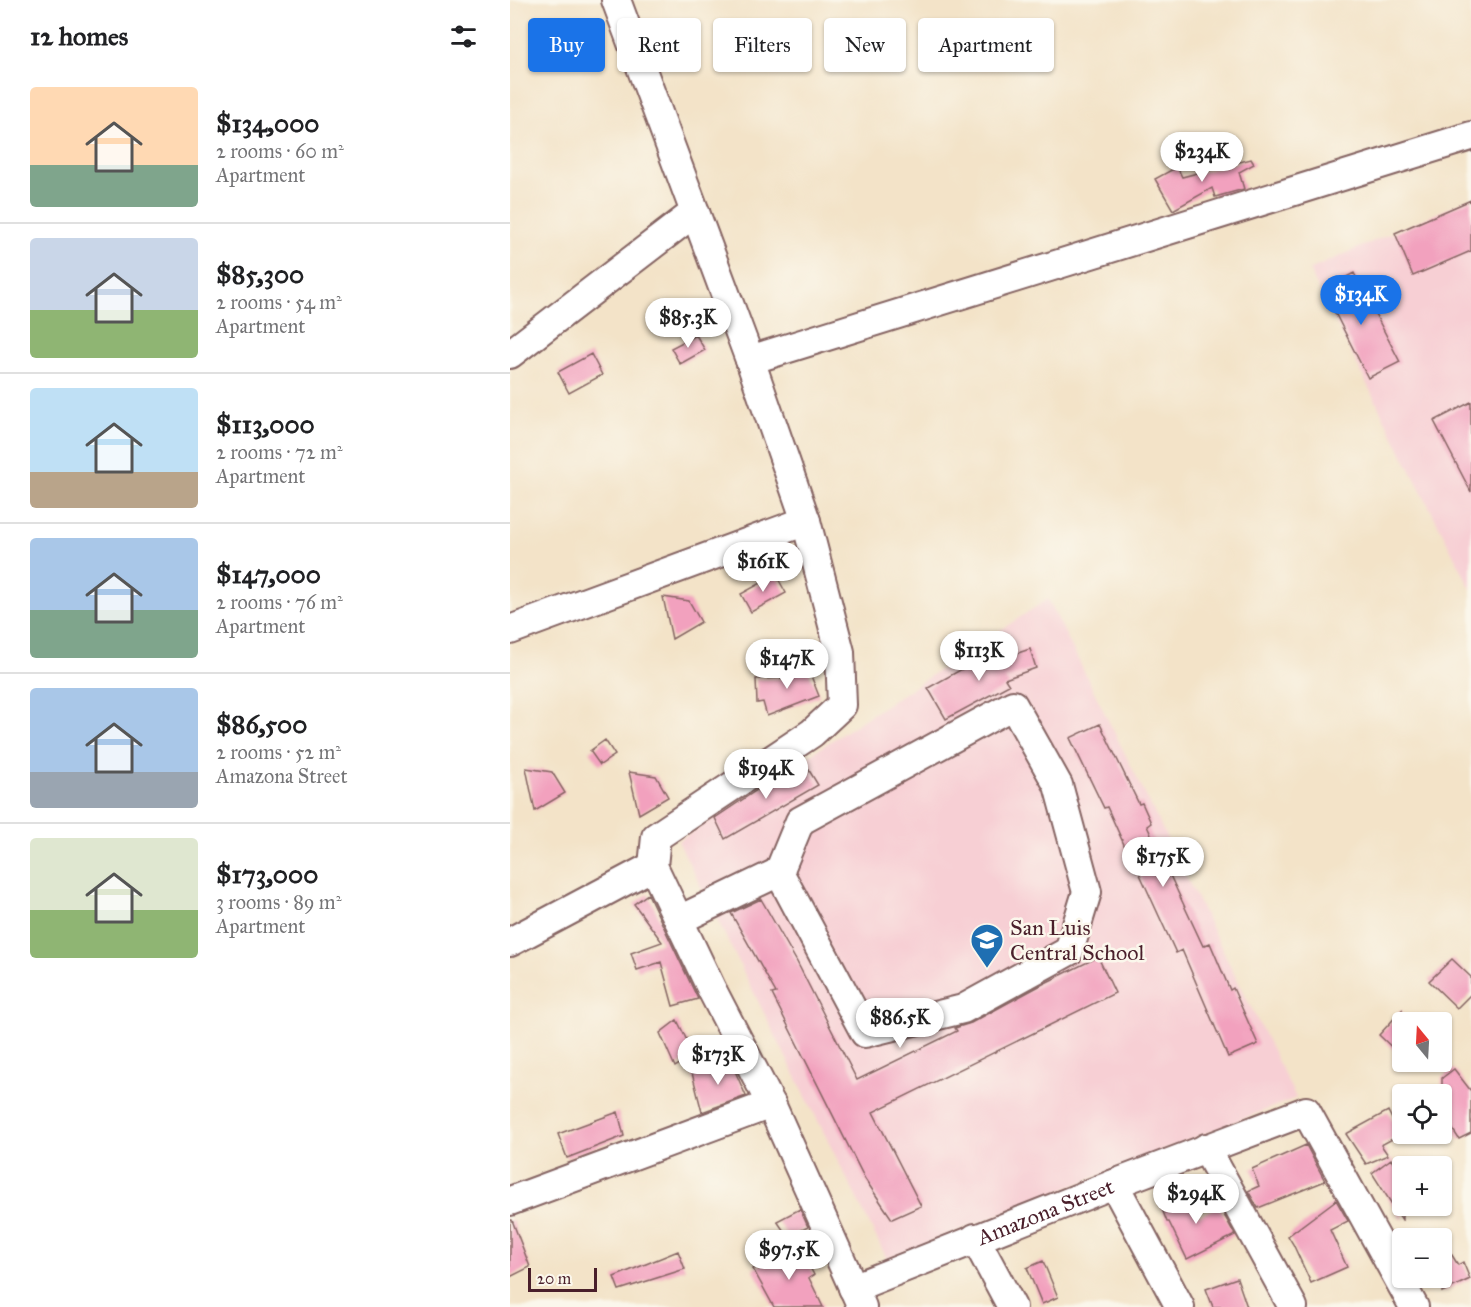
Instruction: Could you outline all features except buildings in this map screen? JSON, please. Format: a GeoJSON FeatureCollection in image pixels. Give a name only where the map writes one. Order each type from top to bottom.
{"type":"FeatureCollection","features":[{"type":"Feature","properties":{"kind":"street"},"geometry":{"type":"LineString","coordinates":[[616,0],[750,360],[806,521],[840,652],[842,705],[812,733],[656,837],[653,867],[771,1104],[858,1298]]}},
{"type":"Feature","properties":{"kind":"street"},"geometry":{"type":"LineString","coordinates":[[750,360],[1471,136]]}},
{"type":"Feature","properties":{"kind":"street"},"geometry":{"type":"LineString","coordinates":[[510,354],[695,212]]}},
{"type":"Feature","properties":{"kind":"street"},"geometry":{"type":"LineString","coordinates":[[510,630],[806,521]]}},
{"type":"Feature","properties":{"kind":"street"},"geometry":{"type":"LineString","coordinates":[[679,920],[779,872],[800,821],[1013,705],[1058,785],[1087,892],[1069,951],[963,1009],[864,1033],[779,872]]}},
{"type":"Feature","properties":{"kind":"street"},"geometry":{"type":"LineString","coordinates":[[510,942],[653,867]]}},
{"type":"Feature","properties":{"kind":"street"},"geometry":{"type":"LineString","coordinates":[[510,1201],[771,1104]]}},
{"type":"Feature","properties":{"kind":"street","name":"Amazona Street"},"geometry":{"type":"LineString","coordinates":[[858,1298],[975,1238],[1206,1148],[1306,1112],[1414,1307]]}},
{"type":"Feature","properties":{"kind":"street"},"geometry":{"type":"LineString","coordinates":[[1206,1148],[1293,1307]]}},
{"type":"Feature","properties":{"kind":"street"},"geometry":{"type":"LineString","coordinates":[[1114,1184],[1180,1307]]}},
{"type":"Feature","properties":{"kind":"street"},"geometry":{"type":"LineString","coordinates":[[975,1238],[1012,1307]]}},
{"type":"Feature","properties":{"kind":"shaded area"},"geometry":{"type":"Polygon","coordinates":[[[1471,198],[1471,589],[1309,270],[1471,198]]]}},
{"type":"Feature","properties":{"kind":"shaded area","name":"San Luis Central School"},"geometry":{"type":"Polygon","coordinates":[[[1048,599],[1296,1098],[887,1259],[678,841],[1048,599]]]}},
{"type":"Feature","properties":{"kind":"place","name":"San Luis Central School"},"geometry":{"type":"Point","coordinates":[987,969]}}]}
